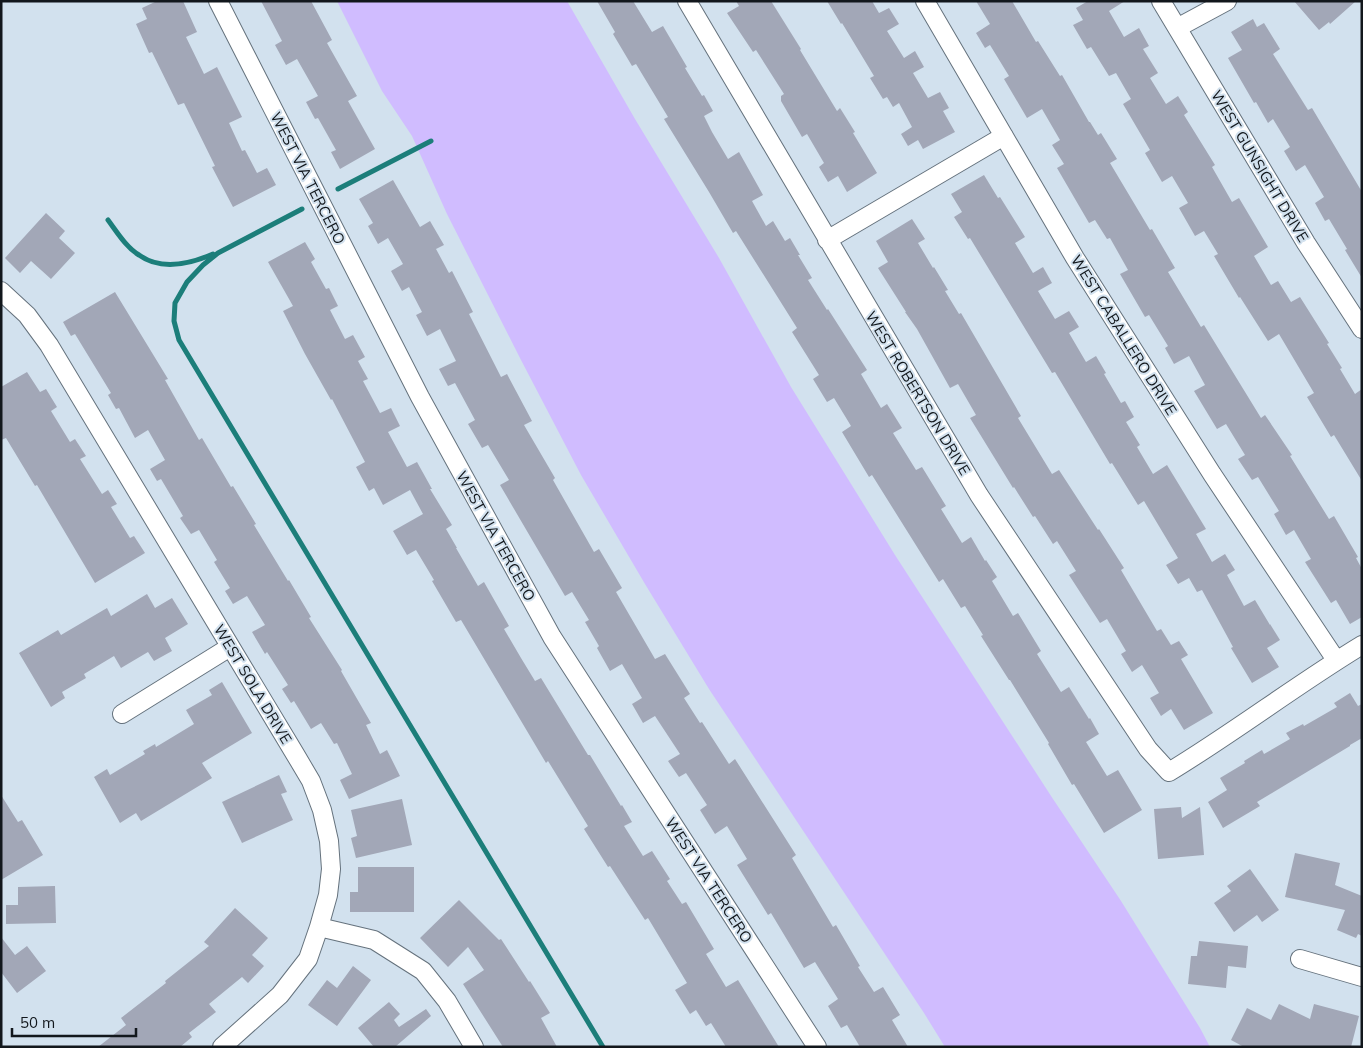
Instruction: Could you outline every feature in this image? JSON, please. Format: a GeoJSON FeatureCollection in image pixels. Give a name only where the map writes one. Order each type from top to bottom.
{"type":"FeatureCollection","features":[{"type":"Feature","properties":{"kind":"street","name":"WEST VIA TERCERO"},"geometry":{"type":"LineString","coordinates":[[218,1],[420,397],[552,637],[817,1047]]}},
{"type":"Feature","properties":{"kind":"street","name":"WEST ROBERTSON DRIVE"},"geometry":{"type":"LineString","coordinates":[[687,1],[979,496],[1148,749],[1169,772],[1210,748],[1336,660]]}},
{"type":"Feature","properties":{"kind":"street","name":"WEST CABALLERO DRIVE"},"geometry":{"type":"LineString","coordinates":[[925,1],[1091,283],[1212,474],[1336,660]]}},
{"type":"Feature","properties":{"kind":"street","name":"WEST GUNSIGHT DRIVE"},"geometry":{"type":"LineString","coordinates":[[1161,1],[1306,243],[1362,329]]}},
{"type":"Feature","properties":{"kind":"street"},"geometry":{"type":"LineString","coordinates":[[1177,28],[1227,1]]}},
{"type":"Feature","properties":{"kind":"street"},"geometry":{"type":"LineString","coordinates":[[827,240],[1004,136]]}},
{"type":"Feature","properties":{"kind":"street","name":"WEST SOLA DRIVE"},"geometry":{"type":"LineString","coordinates":[[1,291],[27,315],[49,345],[311,781],[322,810],[329,840],[331,869],[328,895],[308,959],[280,995],[222,1047]]}},
{"type":"Feature","properties":{"kind":"street"},"geometry":{"type":"LineString","coordinates":[[1336,660],[1362,645]]}},
{"type":"Feature","properties":{"kind":"street"},"geometry":{"type":"LineString","coordinates":[[122,714],[230,646]]}},
{"type":"Feature","properties":{"kind":"street"},"geometry":{"type":"LineString","coordinates":[[319,926],[374,940],[422,971],[447,1001],[474,1047]]}},
{"type":"Feature","properties":{"kind":"street"},"geometry":{"type":"LineString","coordinates":[[1300,959],[1362,977]]}},
{"type":"Feature","properties":{"kind":"shaded area"},"geometry":{"type":"Polygon","coordinates":[[[337,1],[567,1],[635,119],[719,258],[791,387],[895,555],[1121,901],[1210,1047],[945,1047],[709,689],[581,475],[447,214],[412,136],[382,91],[337,1]]]}},
{"type":"Feature","properties":{"kind":"building"},"geometry":{"type":"Polygon","coordinates":[[[157,1],[183,1],[197,32],[186,37],[204,74],[217,67],[242,117],[229,123],[242,151],[245,150],[257,173],[267,168],[276,185],[233,207],[212,167],[215,166],[184,103],[178,105],[152,52],[149,53],[136,24],[147,19],[142,8],[157,1]]]}},
{"type":"Feature","properties":{"kind":"building"},"geometry":{"type":"Polygon","coordinates":[[[261,1],[311,1],[332,40],[327,43],[357,96],[348,101],[375,149],[340,169],[331,152],[336,150],[318,118],[315,119],[306,102],[318,96],[297,59],[286,65],[275,45],[282,41],[261,1]]]}},
{"type":"Feature","properties":{"kind":"building"},"geometry":{"type":"Polygon","coordinates":[[[597,1],[633,1],[652,32],[663,26],[687,67],[685,68],[713,111],[704,116],[712,132],[728,159],[739,152],[763,195],[752,201],[766,226],[773,221],[785,241],[790,238],[812,278],[808,280],[867,370],[861,374],[881,408],[887,404],[902,428],[893,433],[916,470],[922,467],[946,506],[941,509],[962,543],[971,537],[986,560],[997,577],[992,581],[1013,616],[1018,613],[1041,651],[1037,654],[1061,692],[1069,687],[1090,718],[1099,734],[1086,742],[1107,776],[1118,770],[1142,810],[1104,833],[1074,784],[1072,785],[1049,743],[981,636],[983,635],[965,606],[961,608],[943,579],[939,582],[872,475],[869,477],[842,432],[851,426],[834,398],[827,402],[813,379],[819,375],[792,332],[797,328],[736,231],[733,233],[664,119],[668,117],[636,64],[632,66],[613,34],[615,32],[597,1]]]}},
{"type":"Feature","properties":{"kind":"building"},"geometry":{"type":"Polygon","coordinates":[[[736,1],[771,1],[837,111],[840,108],[855,132],[853,133],[877,173],[847,192],[838,176],[828,182],[819,167],[824,163],[807,134],[802,137],[781,101],[781,96],[784,94],[756,50],[753,52],[727,13],[739,6],[736,1]]]}},
{"type":"Feature","properties":{"kind":"building"},"geometry":{"type":"Polygon","coordinates":[[[827,1],[872,1],[879,13],[889,8],[899,24],[887,31],[904,58],[915,51],[924,67],[913,73],[928,98],[940,92],[949,108],[943,111],[955,132],[923,149],[918,140],[908,146],[901,134],[912,127],[899,103],[893,107],[887,97],[883,99],[870,78],[874,76],[827,1]]]}},
{"type":"Feature","properties":{"kind":"building"},"geometry":{"type":"Polygon","coordinates":[[[976,1],[1012,1],[1036,42],[1038,41],[1060,76],[1062,75],[1089,122],[1098,135],[1101,133],[1117,159],[1110,163],[1175,268],[1168,272],[1201,327],[1204,325],[1261,418],[1265,415],[1292,455],[1290,456],[1329,519],[1334,516],[1358,557],[1356,558],[1362,569],[1362,617],[1350,624],[1336,600],[1331,603],[1305,562],[1311,559],[1294,530],[1286,535],[1274,514],[1279,511],[1258,477],[1252,480],[1238,459],[1245,455],[1226,424],[1217,429],[1194,391],[1205,385],[1189,356],[1174,364],[1165,348],[1168,346],[1149,315],[1145,317],[1120,274],[1128,270],[1110,238],[1107,239],[1095,220],[1089,223],[1057,168],[1064,164],[1052,145],[1060,140],[1042,109],[1027,118],[1004,79],[1009,76],[990,45],[985,48],[976,33],[990,24],[976,1]]]}},
{"type":"Feature","properties":{"kind":"building"},"geometry":{"type":"Polygon","coordinates":[[[1088,1],[1125,1],[1109,11],[1124,37],[1139,28],[1149,46],[1143,49],[1158,73],[1150,78],[1166,104],[1178,96],[1188,112],[1184,115],[1215,165],[1212,167],[1232,202],[1239,198],[1268,247],[1254,256],[1271,285],[1278,281],[1291,302],[1300,297],[1329,343],[1327,344],[1355,394],[1362,389],[1362,481],[1334,435],[1331,437],[1307,397],[1314,393],[1279,334],[1268,341],[1214,256],[1218,254],[1204,231],[1195,236],[1179,208],[1188,203],[1172,176],[1162,182],[1145,153],[1150,150],[1123,104],[1131,99],[1116,73],[1109,76],[1091,47],[1087,49],[1073,25],[1083,20],[1076,8],[1088,1]]]}},
{"type":"Feature","properties":{"kind":"building"},"geometry":{"type":"Polygon","coordinates":[[[1294,1],[1356,1],[1330,24],[1329,22],[1319,30],[1294,1]]]}},
{"type":"Feature","properties":{"kind":"building"},"geometry":{"type":"Polygon","coordinates":[[[1253,19],[1257,27],[1264,23],[1280,49],[1273,54],[1308,110],[1312,108],[1362,192],[1362,278],[1329,219],[1325,221],[1315,203],[1324,197],[1305,165],[1296,171],[1284,151],[1290,147],[1273,119],[1268,123],[1256,102],[1254,103],[1228,58],[1242,50],[1231,32],[1253,19]]]}},
{"type":"Feature","properties":{"kind":"building"},"geometry":{"type":"Polygon","coordinates":[[[984,175],[1025,237],[1015,243],[1033,273],[1043,267],[1052,283],[1038,291],[1055,319],[1069,311],[1079,327],[1069,333],[1086,362],[1096,356],[1121,403],[1125,401],[1134,417],[1126,422],[1140,445],[1137,447],[1153,474],[1167,465],[1206,529],[1196,534],[1212,562],[1225,554],[1235,570],[1227,575],[1244,606],[1255,600],[1280,640],[1267,648],[1279,667],[1252,683],[1231,648],[1233,647],[1202,590],[1197,592],[1189,578],[1178,584],[1166,565],[1178,558],[1144,501],[1138,505],[1112,463],[1110,464],[1055,372],[1052,373],[970,238],[968,239],[954,217],[962,212],[951,194],[984,175]]]}},
{"type":"Feature","properties":{"kind":"building"},"geometry":{"type":"Polygon","coordinates":[[[393,180],[420,227],[430,221],[444,245],[436,249],[449,273],[452,271],[473,312],[469,314],[501,377],[507,374],[532,421],[524,425],[555,478],[553,480],[594,552],[599,549],[622,588],[616,592],[655,659],[665,654],[690,694],[684,698],[700,723],[702,722],[729,764],[735,759],[796,855],[792,858],[833,927],[836,925],[860,966],[858,967],[874,992],[883,987],[900,1015],[892,1020],[908,1047],[860,1047],[847,1025],[841,1028],[828,1006],[838,999],[815,962],[804,968],[771,913],[768,915],[737,865],[747,859],[727,826],[715,834],[700,810],[707,805],[686,773],[679,777],[668,761],[680,754],[655,716],[643,723],[632,704],[642,698],[622,664],[610,671],[597,648],[599,646],[585,622],[589,620],[572,592],[565,596],[500,485],[509,480],[488,445],[482,448],[468,424],[475,420],[455,383],[448,386],[439,369],[456,361],[440,329],[427,336],[416,315],[422,312],[409,287],[402,291],[391,271],[403,264],[388,238],[378,244],[368,226],[373,223],[359,199],[393,180]]]}},
{"type":"Feature","properties":{"kind":"building"},"geometry":{"type":"Polygon","coordinates":[[[46,213],[65,231],[59,238],[75,253],[51,279],[31,261],[20,273],[5,258],[46,213]]]}},
{"type":"Feature","properties":{"kind":"building"},"geometry":{"type":"Polygon","coordinates":[[[912,219],[925,239],[918,243],[948,290],[945,291],[959,314],[961,313],[1021,416],[1018,418],[1052,474],[1059,470],[1099,529],[1124,568],[1121,570],[1157,631],[1161,629],[1171,645],[1179,641],[1188,655],[1181,659],[1213,713],[1184,730],[1171,709],[1161,716],[1150,698],[1159,693],[1142,665],[1132,672],[1121,654],[1126,651],[1107,619],[1100,623],[1069,575],[1076,571],[1057,541],[1053,544],[1035,516],[1033,517],[1013,488],[970,418],[976,415],[958,384],[950,388],[917,329],[878,268],[888,262],[876,241],[912,219]]]}},
{"type":"Feature","properties":{"kind":"building"},"geometry":{"type":"Polygon","coordinates":[[[305,242],[315,259],[311,262],[326,289],[329,288],[338,306],[330,310],[345,339],[353,335],[365,357],[358,361],[368,379],[363,381],[380,413],[391,408],[400,426],[388,432],[407,467],[417,462],[432,489],[430,489],[452,525],[446,529],[478,586],[484,582],[509,626],[504,629],[535,681],[541,678],[588,755],[590,755],[622,805],[632,822],[624,826],[643,856],[652,851],[670,879],[667,881],[682,904],[686,902],[714,949],[706,954],[726,987],[738,980],[779,1047],[726,1047],[711,1023],[706,1026],[696,1010],[690,1014],[675,990],[687,983],[648,918],[645,920],[584,829],[588,826],[548,761],[546,763],[461,620],[456,622],[416,550],[407,555],[393,531],[423,514],[410,490],[383,505],[374,488],[369,491],[356,467],[365,462],[283,311],[293,306],[268,262],[305,242]]]}},
{"type":"Feature","properties":{"kind":"building"},"geometry":{"type":"Polygon","coordinates":[[[115,292],[168,379],[165,380],[199,440],[202,438],[231,487],[233,486],[256,524],[254,525],[311,617],[309,618],[342,670],[371,723],[366,725],[380,754],[387,750],[400,776],[349,799],[340,780],[352,774],[337,743],[334,744],[321,723],[311,729],[294,701],[291,703],[282,689],[288,685],[267,652],[265,654],[252,632],[265,625],[247,596],[233,604],[225,591],[230,588],[214,562],[217,560],[199,530],[191,534],[180,518],[183,516],[161,479],[157,481],[150,469],[165,460],[148,430],[135,438],[119,408],[116,409],[108,395],[111,393],[75,334],[71,336],[63,322],[115,292]]]}},
{"type":"Feature","properties":{"kind":"building"},"geometry":{"type":"Polygon","coordinates":[[[27,372],[40,392],[46,389],[57,407],[51,411],[70,442],[75,439],[86,456],[80,459],[102,494],[108,490],[117,504],[111,507],[130,538],[134,536],[145,553],[95,583],[37,485],[35,486],[6,438],[1,440],[1,387],[27,372]]]}},
{"type":"Feature","properties":{"kind":"building"},"geometry":{"type":"Polygon","coordinates":[[[147,594],[155,608],[172,598],[188,624],[165,638],[172,651],[154,661],[148,652],[121,668],[114,656],[84,674],[86,678],[62,692],[65,698],[51,707],[19,653],[58,630],[61,635],[107,608],[111,616],[147,594]]]}},
{"type":"Feature","properties":{"kind":"building"},"geometry":{"type":"Polygon","coordinates":[[[222,682],[252,733],[202,763],[212,778],[141,821],[136,813],[120,823],[94,777],[107,769],[110,775],[145,754],[143,751],[155,744],[156,747],[194,724],[186,710],[212,695],[209,690],[222,682]]]}},
{"type":"Feature","properties":{"kind":"building"},"geometry":{"type":"Polygon","coordinates":[[[1350,693],[1358,706],[1362,704],[1362,738],[1257,802],[1260,806],[1223,828],[1208,802],[1227,790],[1220,778],[1262,750],[1264,754],[1290,739],[1286,733],[1303,724],[1304,726],[1337,707],[1334,703],[1350,693]]]}},
{"type":"Feature","properties":{"kind":"building"},"geometry":{"type":"Polygon","coordinates":[[[279,775],[287,792],[281,794],[293,820],[242,843],[222,802],[279,775]]]}},
{"type":"Feature","properties":{"kind":"building"},"geometry":{"type":"Polygon","coordinates":[[[1,795],[18,822],[22,820],[43,855],[1,880],[1,795]]]}},
{"type":"Feature","properties":{"kind":"building"},"geometry":{"type":"Polygon","coordinates":[[[402,799],[412,845],[356,858],[351,838],[357,836],[351,810],[402,799]]]}},
{"type":"Feature","properties":{"kind":"building"},"geometry":{"type":"Polygon","coordinates":[[[1181,807],[1182,818],[1200,807],[1204,855],[1158,859],[1154,809],[1181,807]]]}},
{"type":"Feature","properties":{"kind":"building"},"geometry":{"type":"Polygon","coordinates":[[[1295,853],[1340,863],[1335,885],[1362,896],[1362,936],[1358,934],[1356,938],[1337,930],[1345,910],[1285,897],[1295,853]]]}},
{"type":"Feature","properties":{"kind":"building"},"geometry":{"type":"Polygon","coordinates":[[[358,867],[414,867],[414,912],[350,912],[350,892],[358,892],[358,867]]]}},
{"type":"Feature","properties":{"kind":"building"},"geometry":{"type":"Polygon","coordinates":[[[1250,869],[1279,910],[1262,922],[1257,915],[1234,932],[1214,903],[1231,891],[1227,886],[1250,869]]]}},
{"type":"Feature","properties":{"kind":"building"},"geometry":{"type":"Polygon","coordinates":[[[55,886],[56,923],[6,924],[6,905],[18,905],[18,887],[55,886]]]}},
{"type":"Feature","properties":{"kind":"building"},"geometry":{"type":"Polygon","coordinates":[[[459,900],[499,940],[501,939],[530,981],[550,1013],[541,1018],[557,1047],[503,1047],[463,984],[484,970],[468,947],[448,967],[420,938],[459,900]]]}},
{"type":"Feature","properties":{"kind":"building"},"geometry":{"type":"Polygon","coordinates":[[[235,908],[268,938],[252,955],[264,966],[248,983],[242,977],[209,1004],[216,1012],[189,1033],[192,1037],[180,1047],[98,1047],[126,1025],[121,1018],[209,946],[204,942],[235,908]]]}},
{"type":"Feature","properties":{"kind":"building"},"geometry":{"type":"Polygon","coordinates":[[[1,937],[15,955],[27,946],[46,971],[17,993],[1,972],[1,937]]]}},
{"type":"Feature","properties":{"kind":"building"},"geometry":{"type":"Polygon","coordinates":[[[1199,941],[1248,946],[1246,968],[1228,966],[1226,988],[1188,984],[1191,956],[1197,956],[1199,941]]]}},
{"type":"Feature","properties":{"kind":"building"},"geometry":{"type":"Polygon","coordinates":[[[353,966],[371,980],[337,1026],[308,1005],[327,980],[337,988],[353,966]]]}},
{"type":"Feature","properties":{"kind":"building"},"geometry":{"type":"Polygon","coordinates":[[[389,1002],[400,1014],[394,1020],[399,1027],[426,1009],[431,1016],[395,1047],[374,1047],[358,1028],[389,1002]]]}},
{"type":"Feature","properties":{"kind":"building"},"geometry":{"type":"Polygon","coordinates":[[[1279,1004],[1310,1019],[1314,1004],[1359,1016],[1351,1047],[1244,1047],[1231,1040],[1247,1008],[1271,1020],[1279,1004]]]}},
{"type":"Feature","properties":{"kind":"waterway"},"geometry":{"type":"LineString","coordinates":[[338,189],[431,141]]}},
{"type":"Feature","properties":{"kind":"waterway"},"geometry":{"type":"LineString","coordinates":[[302,209],[218,253],[187,282],[175,303],[174,321],[179,340],[603,1047]]}},
{"type":"Feature","properties":{"kind":"waterway"},"geometry":{"type":"LineString","coordinates":[[108,220],[130,248],[139,255],[157,263],[185,263],[213,254]]}}]}
